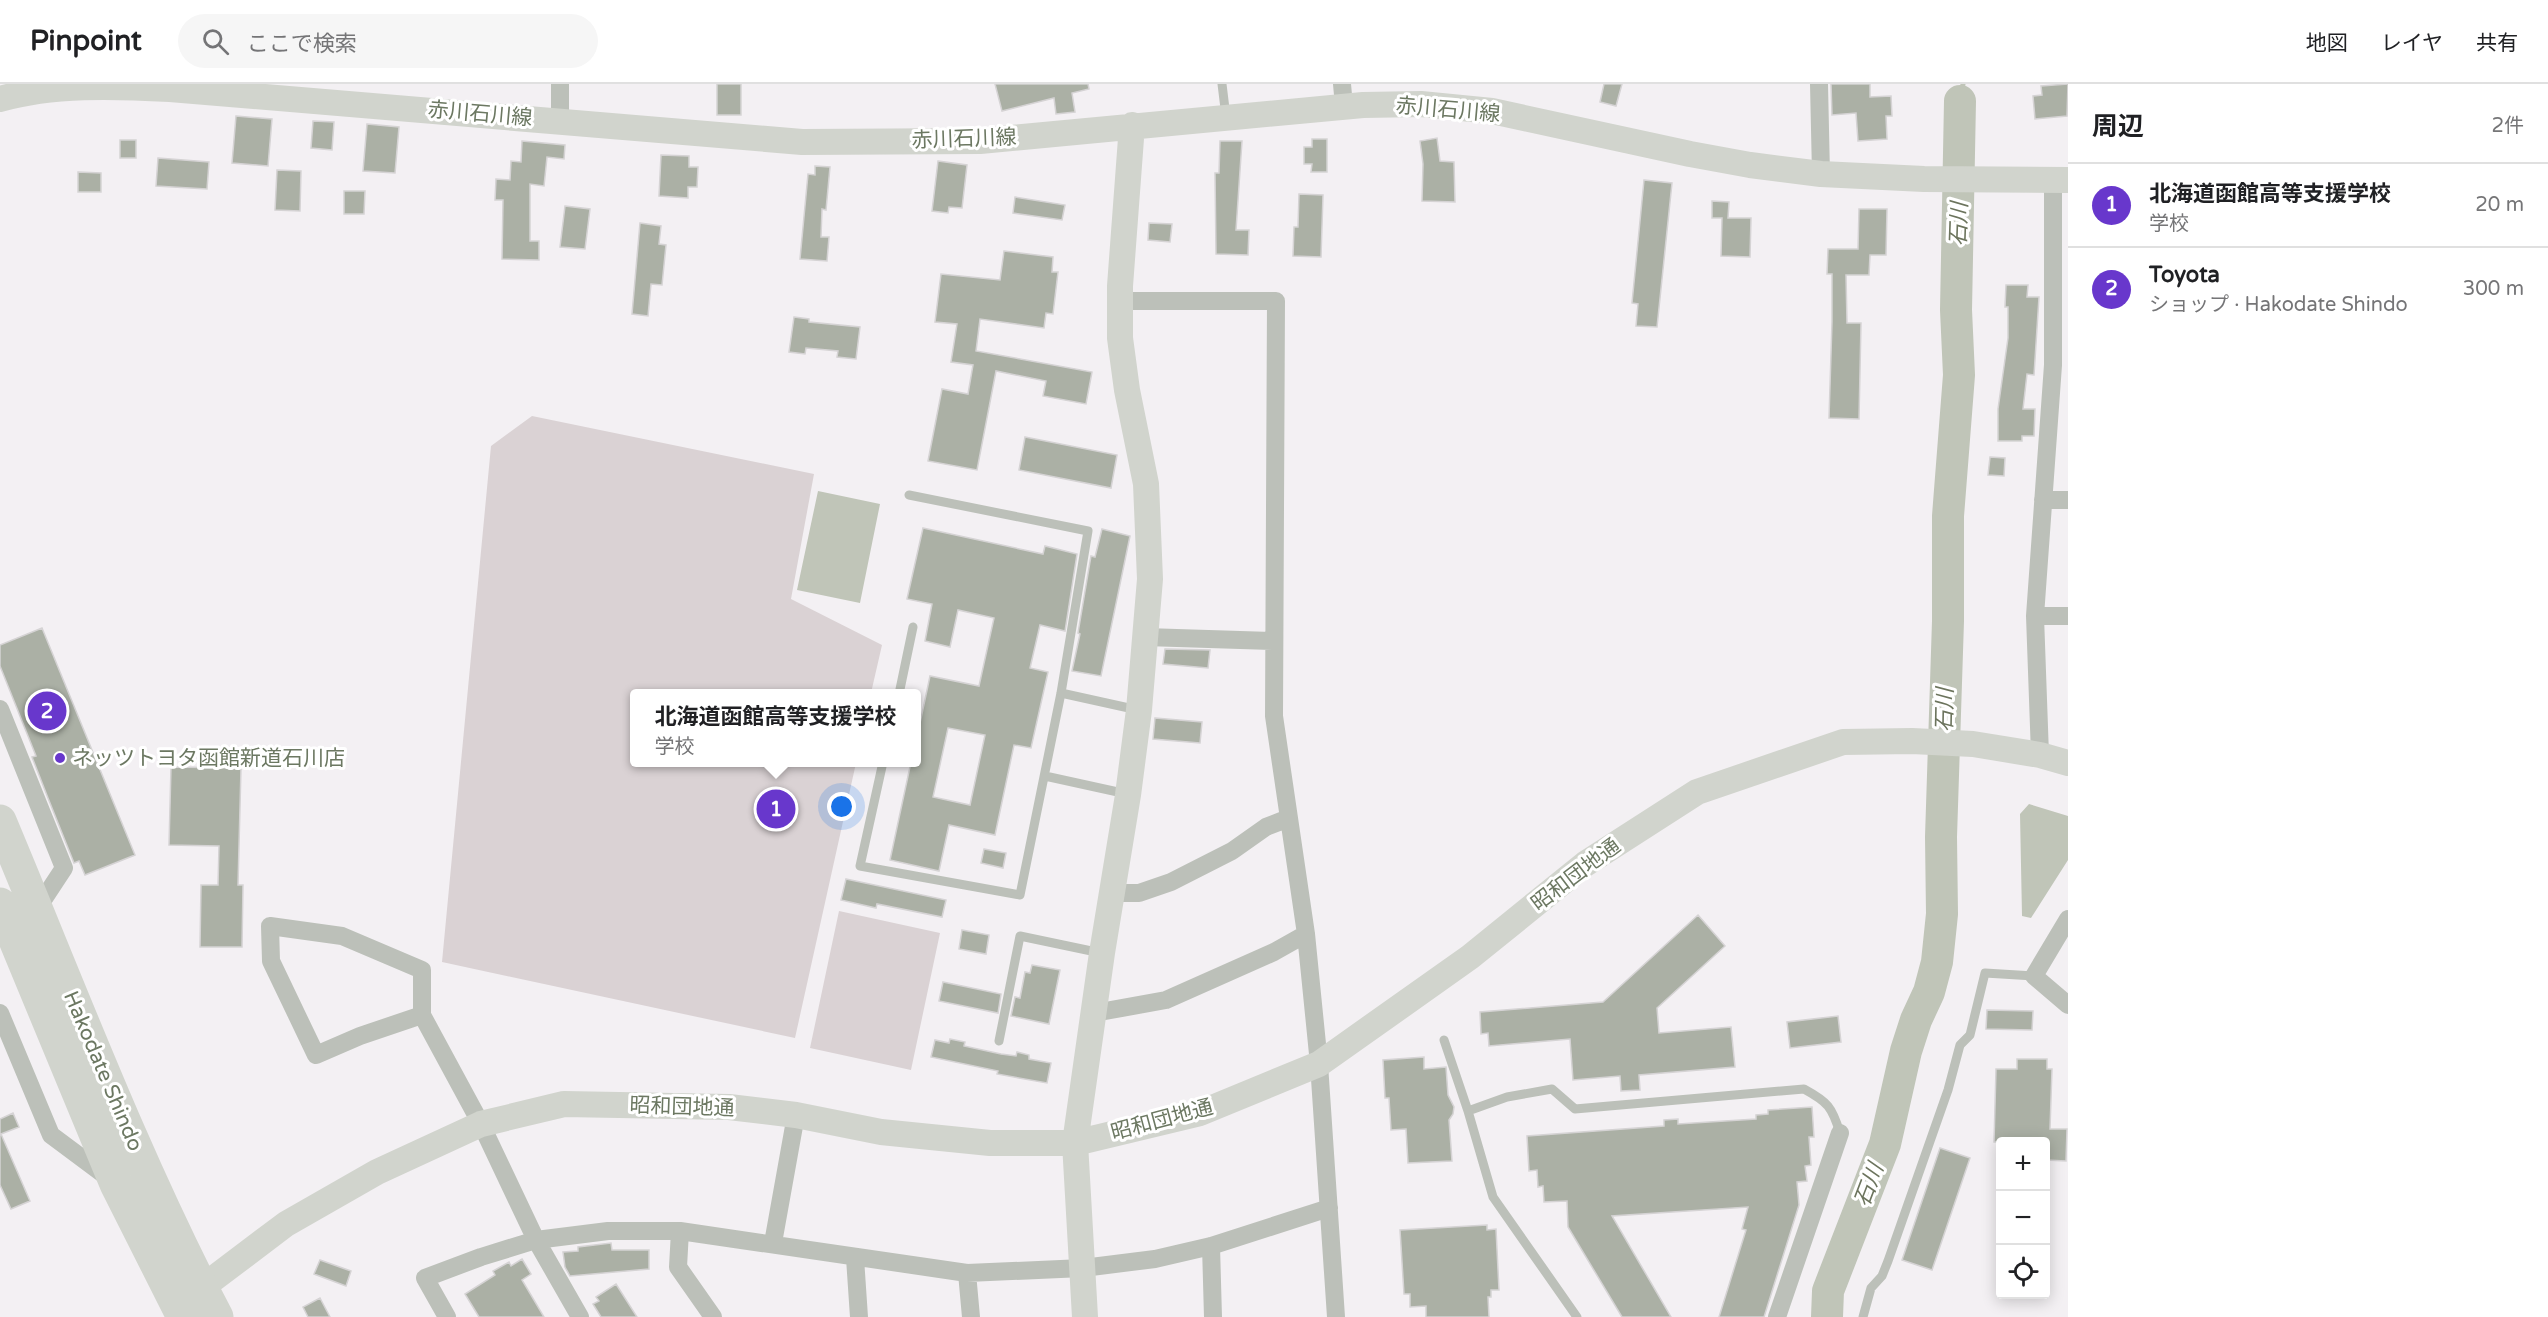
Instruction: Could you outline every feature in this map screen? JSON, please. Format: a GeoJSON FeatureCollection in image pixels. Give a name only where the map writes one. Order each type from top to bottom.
{"type":"FeatureCollection","features":[{"type":"Feature","properties":{"kind":"highway","name":"Hakodate Shindo"},"geometry":{"type":"LineString","coordinates":[[0,821],[98,1062],[182,1307]]}},
{"type":"Feature","properties":{"kind":"highway","name":"Hakodate Shindo"},"geometry":{"type":"LineString","coordinates":[[0,904],[116,1184],[182,1307],[217,1317]]}},
{"type":"Feature","properties":{"kind":"street","name":"赤川石川線"},"geometry":{"type":"LineString","coordinates":[[0,99],[44,88],[88,84],[560,120],[802,142],[980,141],[1226,117],[1343,95],[1492,111],[1700,156],[1821,174],[1924,179],[2061,180]]}},
{"type":"Feature","properties":{"kind":"street"},"geometry":{"type":"LineString","coordinates":[[560,84],[560,120]]}},
{"type":"Feature","properties":{"kind":"street"},"geometry":{"type":"LineString","coordinates":[[1819,84],[1821,174]]}},
{"type":"Feature","properties":{"kind":"street"},"geometry":{"type":"LineString","coordinates":[[1084,1317],[1075,1143],[1102,953],[1128,795],[1139,710],[1150,579],[1146,484],[1127,390],[1120,338],[1120,301],[1132,125]]}},
{"type":"Feature","properties":{"kind":"street"},"geometry":{"type":"LineString","coordinates":[[2040,755],[2035,616],[2043,500],[2061,366],[2061,180]]}},
{"type":"Feature","properties":{"kind":"street"},"geometry":{"type":"LineString","coordinates":[[1120,301],[1276,301],[1274,716],[1306,934],[1319,1064],[1336,1317]]}},
{"type":"Feature","properties":{"kind":"street"},"geometry":{"type":"LineString","coordinates":[[2043,500],[2068,500]]}},
{"type":"Feature","properties":{"kind":"street"},"geometry":{"type":"LineString","coordinates":[[2035,616],[2068,616]]}},
{"type":"Feature","properties":{"kind":"street"},"geometry":{"type":"LineString","coordinates":[[1145,637],[1273,641]]}},
{"type":"Feature","properties":{"kind":"street"},"geometry":{"type":"LineString","coordinates":[[0,709],[64,868],[37,909]]}},
{"type":"Feature","properties":{"kind":"street","name":"昭和団地通"},"geometry":{"type":"LineString","coordinates":[[182,1307],[286,1224],[376,1172],[481,1124],[564,1104],[729,1107],[796,1115],[882,1132],[990,1143],[1075,1143],[1200,1113],[1319,1064],[1470,957],[1585,864],[1697,792],[1843,742],[1912,741],[1973,744],[2040,755],[2068,763]]}},
{"type":"Feature","properties":{"kind":"street"},"geometry":{"type":"LineString","coordinates":[[1112,893],[1139,893],[1171,882],[1232,851],[1266,827],[1289,818]]}},
{"type":"Feature","properties":{"kind":"street"},"geometry":{"type":"LineString","coordinates":[[2068,919],[2034,976],[2068,1005]]}},
{"type":"Feature","properties":{"kind":"street"},"geometry":{"type":"LineString","coordinates":[[422,1015],[360,1036],[316,1055],[271,961],[270,926],[342,936],[422,970],[422,1015],[481,1124],[536,1240],[580,1317]]}},
{"type":"Feature","properties":{"kind":"street"},"geometry":{"type":"LineString","coordinates":[[1094,1012],[1166,1000],[1274,952],[1306,934]]}},
{"type":"Feature","properties":{"kind":"street"},"geometry":{"type":"LineString","coordinates":[[0,1013],[51,1135],[116,1184]]}},
{"type":"Feature","properties":{"kind":"street"},"geometry":{"type":"LineString","coordinates":[[773,1243],[796,1115]]}},
{"type":"Feature","properties":{"kind":"street"},"geometry":{"type":"LineString","coordinates":[[1777,1317],[1840,1133]]}},
{"type":"Feature","properties":{"kind":"street"},"geometry":{"type":"LineString","coordinates":[[447,1317],[425,1278],[536,1240],[608,1231],[680,1231],[967,1273],[1083,1268],[1155,1259],[1210,1246],[1329,1208]]}},
{"type":"Feature","properties":{"kind":"street"},"geometry":{"type":"LineString","coordinates":[[680,1231],[678,1267],[713,1317]]}},
{"type":"Feature","properties":{"kind":"street"},"geometry":{"type":"LineString","coordinates":[[1210,1246],[1213,1317]]}},
{"type":"Feature","properties":{"kind":"street"},"geometry":{"type":"LineString","coordinates":[[855,1258],[860,1317]]}},
{"type":"Feature","properties":{"kind":"street"},"geometry":{"type":"LineString","coordinates":[[967,1273],[971,1317]]}},
{"type":"Feature","properties":{"kind":"lane"},"geometry":{"type":"LineString","coordinates":[[1222,84],[1226,117]]}},
{"type":"Feature","properties":{"kind":"lane"},"geometry":{"type":"LineString","coordinates":[[882,767],[860,866],[1020,895],[1061,693],[1088,531],[909,495]]}},
{"type":"Feature","properties":{"kind":"lane"},"geometry":{"type":"LineString","coordinates":[[900,689],[914,627]]}},
{"type":"Feature","properties":{"kind":"lane"},"geometry":{"type":"LineString","coordinates":[[1061,693],[1139,710]]}},
{"type":"Feature","properties":{"kind":"lane"},"geometry":{"type":"LineString","coordinates":[[1045,776],[1128,795]]}},
{"type":"Feature","properties":{"kind":"lane"},"geometry":{"type":"LineString","coordinates":[[999,1041],[1020,936],[1102,953]]}},
{"type":"Feature","properties":{"kind":"lane"},"geometry":{"type":"LineString","coordinates":[[1863,1317],[1871,1288],[1882,1276],[1888,1261],[1948,1090],[1960,1045],[1970,1035],[1985,973],[2034,976]]}},
{"type":"Feature","properties":{"kind":"lane"},"geometry":{"type":"LineString","coordinates":[[1444,1040],[1493,1197],[1577,1317]]}},
{"type":"Feature","properties":{"kind":"lane"},"geometry":{"type":"LineString","coordinates":[[1468,1111],[1507,1097],[1551,1089],[1575,1109],[1804,1089],[1824,1100],[1833,1111],[1840,1133]]}},
{"type":"Feature","properties":{"kind":"shaded area"},"geometry":{"type":"Polygon","coordinates":[[[532,416],[814,474],[791,599],[882,645],[872,689],[630,689],[630,767],[855,767],[795,1038],[442,962],[491,446],[532,416]]]}},
{"type":"Feature","properties":{"kind":"shaded area"},"geometry":{"type":"Polygon","coordinates":[[[818,491],[880,504],[860,603],[797,590],[818,491]]]}},
{"type":"Feature","properties":{"kind":"shaded area"},"geometry":{"type":"Polygon","coordinates":[[[2029,804],[2068,816],[2068,860],[2031,918],[2022,916],[2020,814],[2029,804]]]}},
{"type":"Feature","properties":{"kind":"shaded area"},"geometry":{"type":"Polygon","coordinates":[[[839,911],[940,933],[911,1070],[810,1048],[839,911]]]}},
{"type":"Feature","properties":{"kind":"building"},"geometry":{"type":"Polygon","coordinates":[[[717,84],[741,84],[741,115],[717,115],[717,84]]]}},
{"type":"Feature","properties":{"kind":"building"},"geometry":{"type":"Polygon","coordinates":[[[995,84],[1088,84],[1089,89],[1072,93],[1075,112],[1056,114],[1054,98],[1002,111],[995,84]]]}},
{"type":"Feature","properties":{"kind":"building"},"geometry":{"type":"Polygon","coordinates":[[[1604,84],[1622,84],[1616,106],[1600,102],[1604,84]]]}},
{"type":"Feature","properties":{"kind":"building"},"geometry":{"type":"Polygon","coordinates":[[[1831,84],[1870,84],[1870,97],[1891,96],[1892,116],[1886,116],[1887,139],[1858,141],[1856,113],[1832,115],[1831,84]]]}},
{"type":"Feature","properties":{"kind":"building"},"geometry":{"type":"Polygon","coordinates":[[[2068,84],[2067,116],[2035,119],[2033,96],[2042,95],[2041,86],[2068,84]]]}},
{"type":"Feature","properties":{"kind":"building"},"geometry":{"type":"Polygon","coordinates":[[[236,116],[272,119],[268,166],[232,163],[236,116]]]}},
{"type":"Feature","properties":{"kind":"building"},"geometry":{"type":"Polygon","coordinates":[[[313,121],[334,122],[332,150],[311,148],[313,121]]]}},
{"type":"Feature","properties":{"kind":"building"},"geometry":{"type":"Polygon","coordinates":[[[367,124],[399,127],[395,173],[363,171],[367,124]]]}},
{"type":"Feature","properties":{"kind":"building"},"geometry":{"type":"Polygon","coordinates":[[[1437,138],[1440,161],[1454,162],[1455,202],[1422,201],[1423,164],[1420,141],[1437,138]]]}},
{"type":"Feature","properties":{"kind":"building"},"geometry":{"type":"Polygon","coordinates":[[[1312,139],[1327,139],[1327,172],[1311,172],[1312,164],[1304,164],[1304,147],[1312,147],[1312,139]]]}},
{"type":"Feature","properties":{"kind":"building"},"geometry":{"type":"Polygon","coordinates":[[[120,140],[136,140],[136,158],[120,158],[120,140]]]}},
{"type":"Feature","properties":{"kind":"building"},"geometry":{"type":"Polygon","coordinates":[[[522,141],[565,145],[564,159],[547,157],[544,186],[530,184],[530,241],[539,241],[539,260],[502,259],[503,200],[495,200],[496,179],[510,180],[511,161],[521,162],[522,141]]]}},
{"type":"Feature","properties":{"kind":"building"},"geometry":{"type":"Polygon","coordinates":[[[1220,141],[1242,141],[1236,230],[1249,230],[1248,255],[1216,254],[1215,173],[1219,173],[1220,141]]]}},
{"type":"Feature","properties":{"kind":"building"},"geometry":{"type":"Polygon","coordinates":[[[661,155],[689,156],[689,167],[698,167],[697,187],[688,187],[688,198],[659,196],[661,155]]]}},
{"type":"Feature","properties":{"kind":"building"},"geometry":{"type":"Polygon","coordinates":[[[158,158],[209,162],[207,189],[156,186],[158,158]]]}},
{"type":"Feature","properties":{"kind":"building"},"geometry":{"type":"Polygon","coordinates":[[[938,161],[967,165],[962,208],[949,207],[948,213],[932,211],[938,161]]]}},
{"type":"Feature","properties":{"kind":"building"},"geometry":{"type":"Polygon","coordinates":[[[815,166],[830,167],[826,210],[822,209],[821,237],[829,237],[827,261],[800,259],[808,174],[815,175],[815,166]]]}},
{"type":"Feature","properties":{"kind":"building"},"geometry":{"type":"Polygon","coordinates":[[[277,170],[301,171],[300,211],[275,210],[277,170]]]}},
{"type":"Feature","properties":{"kind":"building"},"geometry":{"type":"Polygon","coordinates":[[[78,172],[101,173],[101,192],[78,192],[78,172]]]}},
{"type":"Feature","properties":{"kind":"building"},"geometry":{"type":"Polygon","coordinates":[[[1644,180],[1672,183],[1657,327],[1636,326],[1638,304],[1632,303],[1644,180]]]}},
{"type":"Feature","properties":{"kind":"building"},"geometry":{"type":"Polygon","coordinates":[[[344,191],[365,191],[364,214],[344,214],[344,191]]]}},
{"type":"Feature","properties":{"kind":"building"},"geometry":{"type":"Polygon","coordinates":[[[1299,194],[1323,195],[1321,257],[1293,256],[1294,227],[1298,227],[1299,194]]]}},
{"type":"Feature","properties":{"kind":"building"},"geometry":{"type":"Polygon","coordinates":[[[1015,197],[1065,205],[1062,220],[1013,213],[1015,197]]]}},
{"type":"Feature","properties":{"kind":"building"},"geometry":{"type":"Polygon","coordinates":[[[1712,201],[1729,202],[1728,218],[1751,218],[1750,257],[1721,256],[1722,218],[1712,218],[1712,201]]]}},
{"type":"Feature","properties":{"kind":"building"},"geometry":{"type":"Polygon","coordinates":[[[565,206],[590,209],[585,249],[560,247],[565,206]]]}},
{"type":"Feature","properties":{"kind":"building"},"geometry":{"type":"Polygon","coordinates":[[[1859,209],[1887,209],[1886,255],[1870,255],[1869,275],[1846,275],[1847,323],[1861,323],[1859,419],[1829,418],[1832,274],[1827,274],[1828,249],[1858,249],[1859,209]]]}},
{"type":"Feature","properties":{"kind":"building"},"geometry":{"type":"Polygon","coordinates":[[[640,223],[661,226],[659,244],[666,245],[662,285],[651,284],[648,316],[632,314],[640,223]]]}},
{"type":"Feature","properties":{"kind":"building"},"geometry":{"type":"Polygon","coordinates":[[[1149,223],[1172,224],[1170,242],[1148,240],[1149,223]]]}},
{"type":"Feature","properties":{"kind":"building"},"geometry":{"type":"Polygon","coordinates":[[[1004,251],[1053,257],[1052,272],[1058,272],[1053,314],[1046,313],[1044,328],[980,319],[976,351],[1092,372],[1086,404],[1043,396],[1046,381],[996,371],[977,470],[928,461],[942,389],[968,394],[973,365],[951,362],[957,324],[935,322],[941,274],[1000,280],[1004,251]]]}},
{"type":"Feature","properties":{"kind":"building"},"geometry":{"type":"Polygon","coordinates":[[[2006,285],[2028,285],[2027,297],[2039,297],[2034,375],[2027,374],[2023,409],[2035,409],[2034,436],[2022,436],[2022,441],[1998,441],[1998,409],[2008,338],[2008,307],[2005,307],[2006,285]]]}},
{"type":"Feature","properties":{"kind":"building"},"geometry":{"type":"Polygon","coordinates":[[[794,317],[809,319],[809,322],[860,327],[856,359],[837,357],[838,351],[806,348],[805,354],[789,352],[794,317]]]}},
{"type":"Feature","properties":{"kind":"building"},"geometry":{"type":"Polygon","coordinates":[[[1025,437],[1117,455],[1111,488],[1019,470],[1025,437]]]}},
{"type":"Feature","properties":{"kind":"building"},"geometry":{"type":"Polygon","coordinates":[[[1990,457],[2005,458],[2004,476],[1988,475],[1990,457]]]}},
{"type":"Feature","properties":{"kind":"building"},"geometry":{"type":"Polygon","coordinates":[[[923,528],[1043,554],[1045,546],[1077,554],[1065,631],[1040,625],[1030,668],[1048,672],[1031,748],[1014,745],[995,835],[949,825],[939,871],[890,860],[910,767],[921,767],[921,718],[930,676],[979,686],[994,618],[958,610],[950,647],[925,641],[932,604],[907,599],[923,528]],[[948,728],[933,797],[970,805],[985,735],[948,728]]]}},
{"type":"Feature","properties":{"kind":"building"},"geometry":{"type":"Polygon","coordinates":[[[1102,529],[1130,536],[1101,676],[1072,671],[1080,634],[1078,633],[1091,556],[1095,557],[1102,529]]]}},
{"type":"Feature","properties":{"kind":"building"},"geometry":{"type":"Polygon","coordinates":[[[42,628],[135,855],[85,875],[79,861],[74,863],[32,757],[36,756],[0,666],[0,645],[42,628]]]}},
{"type":"Feature","properties":{"kind":"building"},"geometry":{"type":"Polygon","coordinates":[[[1165,649],[1210,650],[1208,668],[1163,664],[1165,649]]]}},
{"type":"Feature","properties":{"kind":"building"},"geometry":{"type":"Polygon","coordinates":[[[1155,718],[1202,722],[1200,743],[1153,739],[1155,718]]]}},
{"type":"Feature","properties":{"kind":"building"},"geometry":{"type":"Polygon","coordinates":[[[171,767],[241,768],[238,885],[243,885],[242,947],[200,947],[201,885],[218,885],[219,846],[169,845],[171,767]]]}},
{"type":"Feature","properties":{"kind":"building"},"geometry":{"type":"Polygon","coordinates":[[[984,849],[1006,853],[1003,868],[981,863],[984,849]]]}},
{"type":"Feature","properties":{"kind":"building"},"geometry":{"type":"Polygon","coordinates":[[[846,879],[946,900],[942,917],[877,904],[876,908],[841,900],[846,879]]]}},
{"type":"Feature","properties":{"kind":"building"},"geometry":{"type":"Polygon","coordinates":[[[1698,915],[1725,946],[1657,1008],[1659,1033],[1731,1027],[1735,1067],[1639,1075],[1640,1090],[1621,1091],[1620,1076],[1573,1080],[1570,1039],[1489,1046],[1488,1033],[1481,1034],[1480,1012],[1603,1002],[1698,915]]]}},
{"type":"Feature","properties":{"kind":"building"},"geometry":{"type":"Polygon","coordinates":[[[962,930],[989,935],[986,954],[959,949],[962,930]]]}},
{"type":"Feature","properties":{"kind":"building"},"geometry":{"type":"Polygon","coordinates":[[[1032,965],[1060,970],[1049,1024],[1011,1016],[1015,997],[1020,998],[1025,972],[1030,973],[1032,965]]]}},
{"type":"Feature","properties":{"kind":"building"},"geometry":{"type":"Polygon","coordinates":[[[943,982],[1001,994],[998,1013],[939,1001],[943,982]]]}},
{"type":"Feature","properties":{"kind":"building"},"geometry":{"type":"Polygon","coordinates":[[[1987,1010],[2033,1011],[2032,1030],[1986,1029],[1987,1010]]]}},
{"type":"Feature","properties":{"kind":"building"},"geometry":{"type":"Polygon","coordinates":[[[1838,1016],[1841,1042],[1790,1048],[1787,1022],[1838,1016]]]}},
{"type":"Feature","properties":{"kind":"building"},"geometry":{"type":"Polygon","coordinates":[[[950,1039],[965,1042],[964,1046],[1016,1056],[1017,1052],[1029,1055],[1029,1059],[1051,1063],[1047,1083],[997,1074],[998,1071],[931,1057],[935,1040],[949,1043],[950,1039]]]}},
{"type":"Feature","properties":{"kind":"building"},"geometry":{"type":"Polygon","coordinates":[[[1424,1057],[1424,1069],[1446,1067],[1448,1095],[1454,1107],[1449,1120],[1452,1161],[1408,1163],[1406,1129],[1391,1130],[1389,1098],[1385,1098],[1383,1060],[1424,1057]]]}},
{"type":"Feature","properties":{"kind":"building"},"geometry":{"type":"Polygon","coordinates":[[[2017,1059],[2047,1059],[2047,1069],[2052,1069],[2050,1129],[2067,1129],[2066,1161],[2050,1160],[2050,1137],[1996,1137],[1996,1142],[1994,1142],[1996,1069],[2017,1069],[2017,1059]]]}},
{"type":"Feature","properties":{"kind":"building"},"geometry":{"type":"Polygon","coordinates":[[[1812,1107],[1814,1137],[1809,1137],[1811,1165],[1805,1166],[1807,1181],[1797,1182],[1799,1205],[1764,1317],[1719,1317],[1746,1230],[1742,1229],[1748,1207],[1612,1216],[1671,1317],[1622,1317],[1568,1227],[1567,1201],[1544,1202],[1543,1186],[1538,1187],[1537,1170],[1529,1171],[1527,1136],[1664,1126],[1664,1120],[1678,1119],[1678,1124],[1756,1119],[1756,1115],[1768,1114],[1768,1110],[1812,1107]]]}},
{"type":"Feature","properties":{"kind":"building"},"geometry":{"type":"Polygon","coordinates":[[[13,1113],[19,1127],[1,1134],[30,1201],[11,1209],[0,1185],[0,1119],[13,1113]]]}},
{"type":"Feature","properties":{"kind":"building"},"geometry":{"type":"Polygon","coordinates":[[[1940,1148],[1970,1158],[1932,1270],[1902,1260],[1940,1148]]]}},
{"type":"Feature","properties":{"kind":"building"},"geometry":{"type":"Polygon","coordinates":[[[1487,1225],[1487,1230],[1496,1229],[1499,1290],[1491,1290],[1491,1297],[1488,1297],[1489,1317],[1426,1317],[1426,1306],[1410,1307],[1410,1294],[1404,1294],[1400,1230],[1487,1225]]]}},
{"type":"Feature","properties":{"kind":"building"},"geometry":{"type":"Polygon","coordinates":[[[611,1243],[612,1250],[649,1250],[649,1269],[570,1276],[565,1267],[563,1252],[578,1251],[578,1247],[611,1243]]]}},
{"type":"Feature","properties":{"kind":"building"},"geometry":{"type":"Polygon","coordinates":[[[522,1259],[531,1274],[522,1280],[544,1317],[479,1317],[465,1294],[495,1275],[493,1271],[509,1262],[511,1266],[522,1259]]]}},
{"type":"Feature","properties":{"kind":"building"},"geometry":{"type":"Polygon","coordinates":[[[320,1260],[351,1271],[346,1286],[314,1274],[320,1260]]]}},
{"type":"Feature","properties":{"kind":"building"},"geometry":{"type":"Polygon","coordinates":[[[616,1284],[637,1317],[601,1317],[593,1304],[599,1301],[596,1297],[616,1284]]]}},
{"type":"Feature","properties":{"kind":"building"},"geometry":{"type":"Polygon","coordinates":[[[320,1298],[330,1317],[308,1317],[303,1307],[320,1298]]]}},
{"type":"Feature","properties":{"kind":"waterway","name":"石川"},"geometry":{"type":"LineString","coordinates":[[1960,101],[1963,84]]}},
{"type":"Feature","properties":{"kind":"waterway","name":"石川"},"geometry":{"type":"LineString","coordinates":[[1827,1317],[1828,1291],[1885,1144],[1906,1051],[1916,1020],[1929,992],[1937,962],[1942,914],[1941,837],[1948,621],[1948,516],[1959,375],[1956,310],[1960,101]]}},
{"type":"Feature","properties":{"kind":"place","name":"Toyota"},"geometry":{"type":"Point","coordinates":[47,711]}},
{"type":"Feature","properties":{"kind":"place","name":"ネッツトヨタ函館新道石川店"},"geometry":{"type":"Point","coordinates":[60,758]}},
{"type":"Feature","properties":{"kind":"place","name":"北海道函館高等支援学校"},"geometry":{"type":"Point","coordinates":[776,809]}}]}
